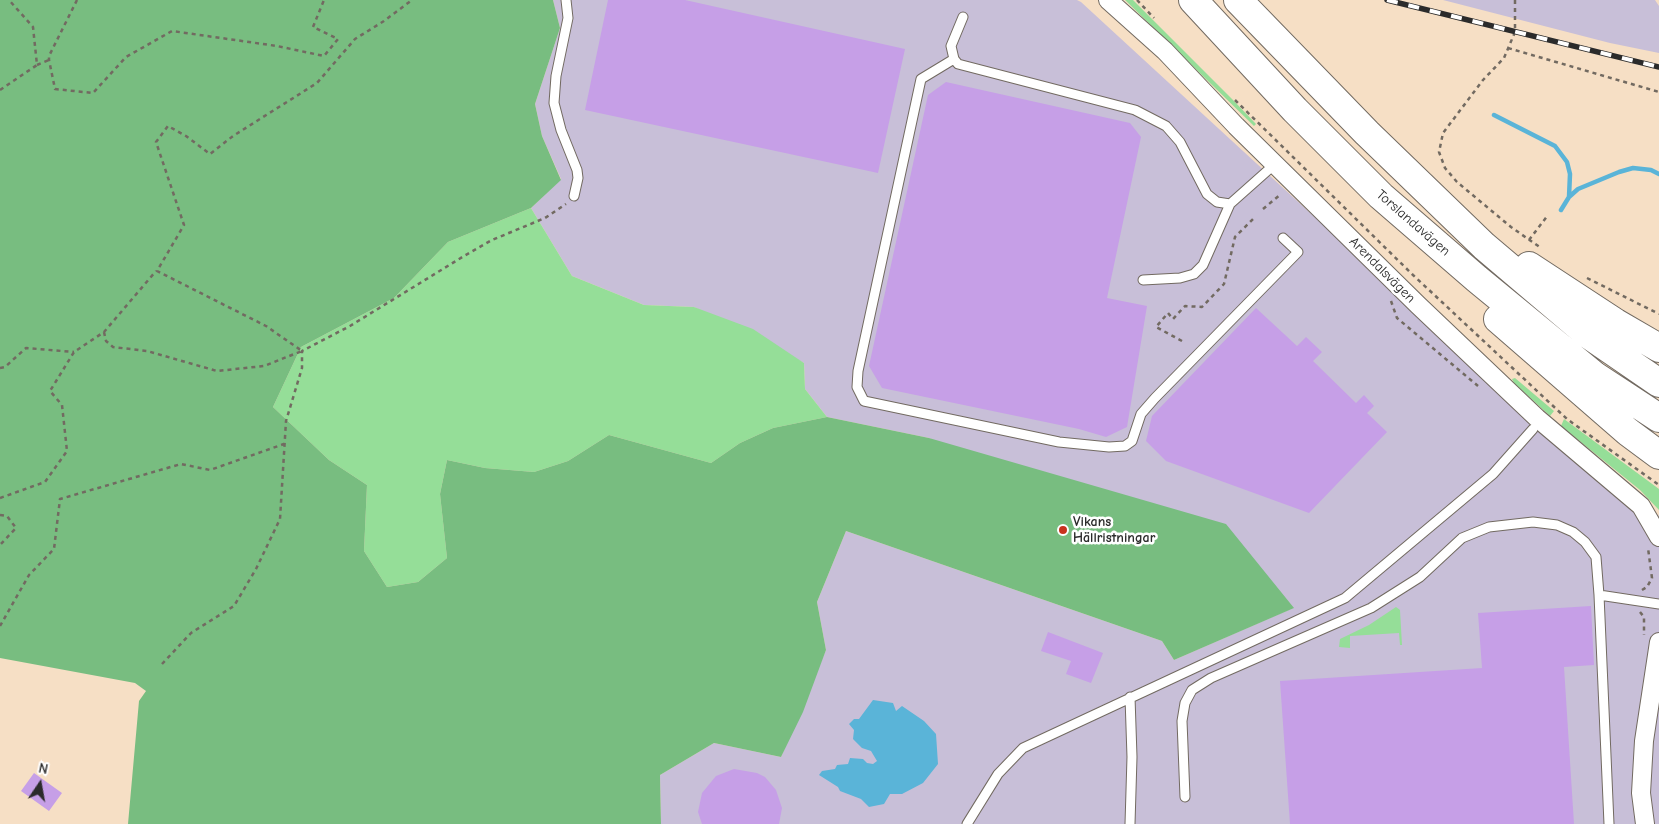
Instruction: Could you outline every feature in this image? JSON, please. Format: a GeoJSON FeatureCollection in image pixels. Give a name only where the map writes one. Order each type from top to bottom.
{"type":"FeatureCollection","features":[{"type":"Feature","properties":{"kind":"main road","name":"Torslandavägen"},"geometry":{"type":"LineString","coordinates":[[1193,0],[1295,110],[1381,196],[1477,279],[1596,376],[1659,418]]}},
{"type":"Feature","properties":{"kind":"main road"},"geometry":{"type":"LineString","coordinates":[[1238,0],[1367,134],[1484,246],[1589,335],[1659,383]]}},
{"type":"Feature","properties":{"kind":"main road"},"geometry":{"type":"LineString","coordinates":[[1381,196],[1398,223],[1482,305],[1628,432],[1659,455]]}},
{"type":"Feature","properties":{"kind":"main road"},"geometry":{"type":"LineString","coordinates":[[1484,246],[1527,264],[1616,323],[1659,348]]}},
{"type":"Feature","properties":{"kind":"street","name":"Arendalsvägen"},"geometry":{"type":"LineString","coordinates":[[1108,0],[1165,51],[1418,306],[1537,418],[1641,506],[1653,541]]}},
{"type":"Feature","properties":{"kind":"street"},"geometry":{"type":"LineString","coordinates":[[1645,824],[1641,792],[1651,642]]}},
{"type":"Feature","properties":{"kind":"lane"},"geometry":{"type":"LineString","coordinates":[[566,0],[568,18],[554,97],[561,130],[577,170],[578,178],[574,196]]}},
{"type":"Feature","properties":{"kind":"lane"},"geometry":{"type":"LineString","coordinates":[[963,16],[951,46],[954,60],[958,64],[1135,110],[1166,126],[1180,142],[1207,194],[1218,202],[1230,204]]}},
{"type":"Feature","properties":{"kind":"lane"},"geometry":{"type":"LineString","coordinates":[[954,60],[921,79],[858,371],[857,387],[864,402],[1059,442],[1109,447],[1125,446],[1132,441],[1141,414],[1155,398],[1298,252],[1283,238]]}},
{"type":"Feature","properties":{"kind":"lane"},"geometry":{"type":"LineString","coordinates":[[1143,280],[1180,278],[1194,274],[1203,265],[1230,204],[1276,164]]}},
{"type":"Feature","properties":{"kind":"lane"},"geometry":{"type":"LineString","coordinates":[[967,824],[998,774],[1023,748],[1345,598],[1493,474],[1533,429]]}},
{"type":"Feature","properties":{"kind":"lane"},"geometry":{"type":"LineString","coordinates":[[1185,797],[1182,721],[1185,703],[1192,690],[1212,678],[1371,608],[1420,577],[1462,538],[1489,527],[1507,523],[1557,525],[1579,537],[1596,557],[1609,824]]}},
{"type":"Feature","properties":{"kind":"lane"},"geometry":{"type":"LineString","coordinates":[[1599,594],[1659,604]]}},
{"type":"Feature","properties":{"kind":"lane"},"geometry":{"type":"LineString","coordinates":[[1130,697],[1132,758],[1130,824]]}},
{"type":"Feature","properties":{"kind":"path"},"geometry":{"type":"LineString","coordinates":[[9,0],[33,27],[37,65]]}},
{"type":"Feature","properties":{"kind":"path"},"geometry":{"type":"LineString","coordinates":[[77,0],[49,56],[55,89],[93,93],[126,57],[172,31],[277,46],[324,56],[338,38],[313,28],[324,0]]}},
{"type":"Feature","properties":{"kind":"path"},"geometry":{"type":"LineString","coordinates":[[0,498],[45,482],[67,451],[62,405],[50,391],[74,352],[104,332],[157,270],[184,224],[156,142],[168,126],[186,136],[210,154],[234,136],[317,83],[355,39],[384,21],[412,0]]}},
{"type":"Feature","properties":{"kind":"path"},"geometry":{"type":"LineString","coordinates":[[1137,0],[1157,21]]}},
{"type":"Feature","properties":{"kind":"path"},"geometry":{"type":"LineString","coordinates":[[1515,0],[1515,32],[1504,58],[1483,80],[1442,132],[1440,152],[1445,168],[1457,182],[1544,250]]}},
{"type":"Feature","properties":{"kind":"path"},"geometry":{"type":"LineString","coordinates":[[1508,48],[1659,92]]}},
{"type":"Feature","properties":{"kind":"path"},"geometry":{"type":"LineString","coordinates":[[0,90],[37,65],[50,60]]}},
{"type":"Feature","properties":{"kind":"path"},"geometry":{"type":"LineString","coordinates":[[1232,96],[1413,275],[1560,413],[1659,485]]}},
{"type":"Feature","properties":{"kind":"path"},"geometry":{"type":"LineString","coordinates":[[1262,177],[1288,200]]}},
{"type":"Feature","properties":{"kind":"path"},"geometry":{"type":"LineString","coordinates":[[1263,210],[1281,194]]}},
{"type":"Feature","properties":{"kind":"path"},"geometry":{"type":"LineString","coordinates":[[104,332],[106,341],[113,347],[147,351],[218,371],[264,366],[302,351],[350,326],[492,240],[544,218],[574,196]]}},
{"type":"Feature","properties":{"kind":"path"},"geometry":{"type":"LineString","coordinates":[[1530,240],[1548,215]]}},
{"type":"Feature","properties":{"kind":"path"},"geometry":{"type":"LineString","coordinates":[[1182,341],[1156,327],[1168,314],[1173,319],[1185,306],[1202,307],[1224,284],[1235,237],[1254,218]]}},
{"type":"Feature","properties":{"kind":"path"},"geometry":{"type":"LineString","coordinates":[[157,270],[266,326],[302,351]]}},
{"type":"Feature","properties":{"kind":"path"},"geometry":{"type":"LineString","coordinates":[[1580,274],[1659,314]]}},
{"type":"Feature","properties":{"kind":"path"},"geometry":{"type":"LineString","coordinates":[[1388,298],[1397,318],[1481,389]]}},
{"type":"Feature","properties":{"kind":"path"},"geometry":{"type":"LineString","coordinates":[[0,368],[5,367],[26,348],[74,352]]}},
{"type":"Feature","properties":{"kind":"path"},"geometry":{"type":"LineString","coordinates":[[162,664],[191,633],[234,606],[256,569],[280,519],[286,421],[302,368],[302,351]]}},
{"type":"Feature","properties":{"kind":"path"},"geometry":{"type":"LineString","coordinates":[[0,626],[29,575],[54,548],[60,500],[181,464],[210,470],[284,444]]}},
{"type":"Feature","properties":{"kind":"path"},"geometry":{"type":"LineString","coordinates":[[0,515],[7,516],[16,528],[0,545]]}},
{"type":"Feature","properties":{"kind":"path"},"geometry":{"type":"LineString","coordinates":[[1651,642],[1644,617],[1638,611],[1642,590],[1648,587],[1652,578],[1653,541]]}},
{"type":"Feature","properties":{"kind":"shaded area"},"geometry":{"type":"Polygon","coordinates":[[[553,0],[1077,0],[1081,2],[1331,232],[1659,516],[1659,824],[661,824],[660,775],[714,743],[781,757],[826,650],[817,602],[846,531],[1162,641],[1174,660],[1293,608],[929,438],[827,417],[805,389],[804,363],[694,307],[644,305],[572,276],[531,208],[561,179],[542,136],[535,104],[560,28],[553,0]]]}},
{"type":"Feature","properties":{"kind":"shaded area"},"geometry":{"type":"Polygon","coordinates":[[[1443,0],[1655,0],[1659,6],[1659,53],[1610,43],[1443,0]]]}},
{"type":"Feature","properties":{"kind":"green space"},"geometry":{"type":"Polygon","coordinates":[[[0,0],[553,0],[560,28],[535,104],[542,136],[561,180],[531,208],[448,242],[394,298],[301,347],[273,407],[329,460],[367,485],[364,551],[387,587],[418,582],[447,558],[440,494],[447,460],[485,468],[534,472],[568,461],[609,435],[711,463],[740,443],[773,428],[827,417],[929,438],[1226,524],[1294,608],[1174,660],[1162,641],[846,531],[817,602],[826,650],[803,712],[781,757],[714,743],[660,775],[661,824],[128,824],[139,701],[146,691],[135,683],[0,658],[0,0]]]}},
{"type":"Feature","properties":{"kind":"green space"},"geometry":{"type":"Polygon","coordinates":[[[1125,0],[1133,0],[1256,124],[1254,126],[1125,0]]]}},
{"type":"Feature","properties":{"kind":"green space"},"geometry":{"type":"Polygon","coordinates":[[[531,208],[572,276],[644,305],[694,307],[753,329],[804,363],[805,389],[827,417],[773,428],[740,443],[711,463],[609,435],[568,461],[534,472],[485,468],[447,460],[440,494],[447,558],[418,582],[387,587],[364,551],[367,485],[329,460],[273,407],[301,347],[394,298],[448,242],[531,208]]]}},
{"type":"Feature","properties":{"kind":"green space"},"geometry":{"type":"Polygon","coordinates":[[[1515,378],[1554,411],[1550,416],[1514,383],[1512,379],[1515,378]]]}},
{"type":"Feature","properties":{"kind":"green space"},"geometry":{"type":"Polygon","coordinates":[[[1564,419],[1659,489],[1659,510],[1640,490],[1561,426],[1564,419]]]}},
{"type":"Feature","properties":{"kind":"green space"},"geometry":{"type":"Polygon","coordinates":[[[1396,607],[1400,610],[1402,645],[1400,645],[1399,633],[1350,636],[1350,648],[1339,647],[1340,639],[1369,625],[1396,607]]]}},
{"type":"Feature","properties":{"kind":"water"},"geometry":{"type":"Polygon","coordinates":[[[873,700],[893,703],[896,711],[902,706],[924,721],[936,734],[938,764],[923,783],[902,794],[890,794],[884,804],[869,807],[861,799],[840,791],[838,787],[819,775],[822,771],[835,769],[837,765],[848,764],[850,758],[863,759],[867,763],[873,764],[877,761],[871,751],[862,748],[853,739],[854,730],[849,724],[854,719],[859,719],[873,700]]]}},
{"type":"Feature","properties":{"kind":"building"},"geometry":{"type":"Polygon","coordinates":[[[608,0],[685,0],[905,49],[878,173],[585,110],[608,0]]]}},
{"type":"Feature","properties":{"kind":"building"},"geometry":{"type":"Polygon","coordinates":[[[946,82],[1130,123],[1141,137],[1107,298],[1147,306],[1127,427],[1106,437],[1079,429],[882,388],[869,366],[928,95],[946,82]]]}},
{"type":"Feature","properties":{"kind":"building"},"geometry":{"type":"Polygon","coordinates":[[[1256,308],[1297,346],[1306,337],[1322,352],[1313,361],[1356,403],[1364,395],[1374,406],[1367,413],[1387,432],[1309,513],[1166,461],[1146,441],[1152,416],[1256,308]]]}},
{"type":"Feature","properties":{"kind":"building"},"geometry":{"type":"Polygon","coordinates":[[[1591,606],[1594,665],[1564,667],[1574,824],[1290,824],[1280,681],[1482,668],[1478,613],[1591,606]]]}},
{"type":"Feature","properties":{"kind":"building"},"geometry":{"type":"Polygon","coordinates":[[[1048,632],[1103,653],[1091,683],[1066,674],[1071,661],[1041,651],[1048,632]]]}},
{"type":"Feature","properties":{"kind":"building"},"geometry":{"type":"Polygon","coordinates":[[[734,769],[757,773],[765,777],[776,790],[782,808],[779,824],[702,824],[698,812],[702,793],[716,776],[734,769]]]}},
{"type":"Feature","properties":{"kind":"building"},"geometry":{"type":"Polygon","coordinates":[[[34,773],[62,793],[49,811],[21,791],[34,773]]]}},
{"type":"Feature","properties":{"kind":"waterway"},"geometry":{"type":"LineString","coordinates":[[1494,115],[1555,146],[1567,162],[1570,174],[1569,197]]}},
{"type":"Feature","properties":{"kind":"waterway"},"geometry":{"type":"LineString","coordinates":[[1561,210],[1569,197],[1578,189],[1619,172],[1633,168],[1651,170],[1659,174]]}},
{"type":"Feature","properties":{"kind":"railway"},"geometry":{"type":"LineString","coordinates":[[1387,0],[1659,67]]}},
{"type":"Feature","properties":{"kind":"place","name":"Vikans Hällristningar"},"geometry":{"type":"Point","coordinates":[1063,530]}}]}
